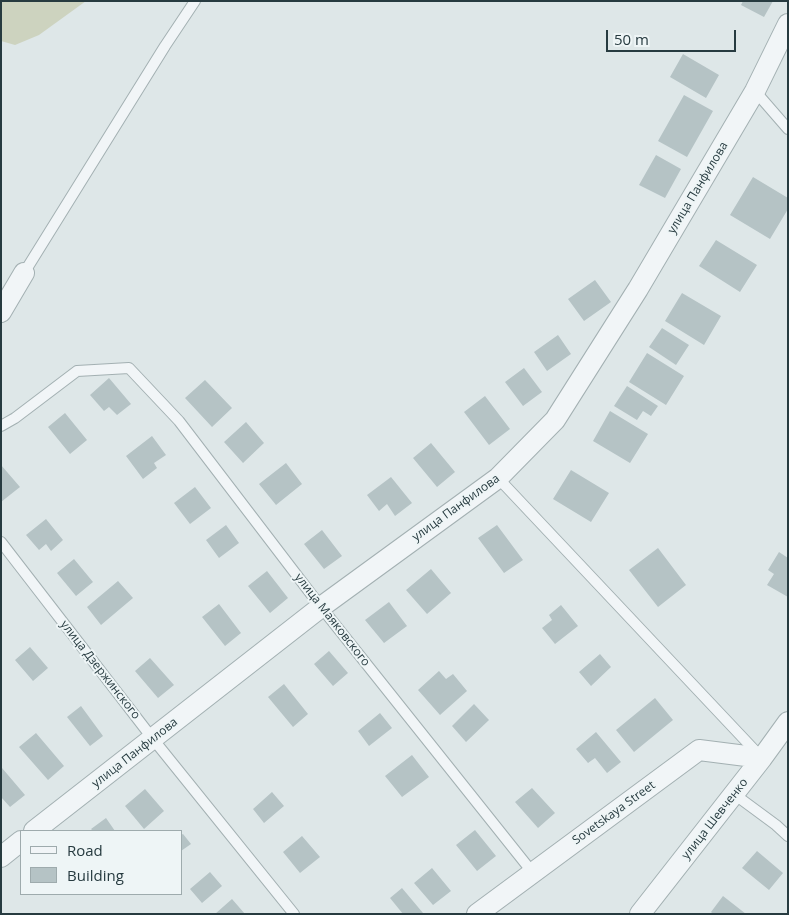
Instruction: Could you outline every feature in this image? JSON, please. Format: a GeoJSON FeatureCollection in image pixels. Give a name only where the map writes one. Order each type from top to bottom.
{"type":"FeatureCollection","features":[{"type":"Feature","properties":{"kind":"street","name":"улица Панфилова"},"geometry":{"type":"LineString","coordinates":[[35,830],[321,606],[498,478],[555,420],[638,288],[755,91],[788,24]]}},
{"type":"Feature","properties":{"kind":"street"},"geometry":{"type":"LineString","coordinates":[[1,312],[24,273]]}},
{"type":"Feature","properties":{"kind":"street","name":"улица Шевченко"},"geometry":{"type":"LineString","coordinates":[[640,914],[788,722]]}},
{"type":"Feature","properties":{"kind":"street","name":"Sovetskaya Street"},"geometry":{"type":"LineString","coordinates":[[477,914],[699,750],[762,758]]}},
{"type":"Feature","properties":{"kind":"street"},"geometry":{"type":"LineString","coordinates":[[1,857],[20,842]]}},
{"type":"Feature","properties":{"kind":"lane"},"geometry":{"type":"LineString","coordinates":[[24,273],[195,1]]}},
{"type":"Feature","properties":{"kind":"lane"},"geometry":{"type":"LineString","coordinates":[[755,91],[788,129]]}},
{"type":"Feature","properties":{"kind":"lane","name":"улица Маяковского"},"geometry":{"type":"LineString","coordinates":[[1,426],[15,418],[76,371],[129,368],[179,421],[321,606],[533,873]]}},
{"type":"Feature","properties":{"kind":"lane"},"geometry":{"type":"LineString","coordinates":[[498,478],[762,758]]}},
{"type":"Feature","properties":{"kind":"lane","name":"улица Дзержинского"},"geometry":{"type":"LineString","coordinates":[[1,542],[153,739],[294,914]]}},
{"type":"Feature","properties":{"kind":"lane"},"geometry":{"type":"LineString","coordinates":[[734,794],[788,836]]}},
{"type":"Feature","properties":{"kind":"green space"},"geometry":{"type":"Polygon","coordinates":[[[1,1],[86,1],[39,35],[15,45],[1,41],[1,1]]]}},
{"type":"Feature","properties":{"kind":"building"},"geometry":{"type":"Polygon","coordinates":[[[743,1],[773,1],[764,17],[741,5],[743,1]]]}},
{"type":"Feature","properties":{"kind":"building"},"geometry":{"type":"Polygon","coordinates":[[[683,54],[719,75],[706,98],[670,77],[683,54]]]}},
{"type":"Feature","properties":{"kind":"building"},"geometry":{"type":"Polygon","coordinates":[[[684,95],[713,111],[687,157],[658,141],[684,95]]]}},
{"type":"Feature","properties":{"kind":"building"},"geometry":{"type":"Polygon","coordinates":[[[656,155],[681,169],[665,198],[639,185],[656,155]]]}},
{"type":"Feature","properties":{"kind":"building"},"geometry":{"type":"Polygon","coordinates":[[[753,177],[788,198],[788,209],[770,239],[730,215],[753,177]]]}},
{"type":"Feature","properties":{"kind":"building"},"geometry":{"type":"Polygon","coordinates":[[[716,240],[757,265],[740,292],[699,266],[716,240]]]}},
{"type":"Feature","properties":{"kind":"building"},"geometry":{"type":"Polygon","coordinates":[[[595,280],[611,302],[584,321],[568,299],[595,280]]]}},
{"type":"Feature","properties":{"kind":"building"},"geometry":{"type":"Polygon","coordinates":[[[682,293],[721,316],[704,345],[665,321],[682,293]]]}},
{"type":"Feature","properties":{"kind":"building"},"geometry":{"type":"Polygon","coordinates":[[[662,328],[689,345],[676,365],[649,347],[662,328]]]}},
{"type":"Feature","properties":{"kind":"building"},"geometry":{"type":"Polygon","coordinates":[[[558,335],[571,354],[547,371],[534,352],[558,335]]]}},
{"type":"Feature","properties":{"kind":"building"},"geometry":{"type":"Polygon","coordinates":[[[647,353],[684,376],[666,405],[629,382],[647,353]]]}},
{"type":"Feature","properties":{"kind":"building"},"geometry":{"type":"Polygon","coordinates":[[[524,368],[542,392],[523,406],[505,382],[524,368]]]}},
{"type":"Feature","properties":{"kind":"building"},"geometry":{"type":"Polygon","coordinates":[[[109,378],[131,404],[117,415],[109,407],[104,411],[90,395],[109,378]]]}},
{"type":"Feature","properties":{"kind":"building"},"geometry":{"type":"Polygon","coordinates":[[[205,380],[232,408],[212,427],[185,398],[205,380]]]}},
{"type":"Feature","properties":{"kind":"building"},"geometry":{"type":"Polygon","coordinates":[[[627,386],[658,406],[651,416],[643,411],[637,420],[614,406],[627,386]]]}},
{"type":"Feature","properties":{"kind":"building"},"geometry":{"type":"Polygon","coordinates":[[[485,396],[510,429],[489,445],[464,412],[485,396]]]}},
{"type":"Feature","properties":{"kind":"building"},"geometry":{"type":"Polygon","coordinates":[[[610,411],[648,434],[630,463],[593,441],[610,411]]]}},
{"type":"Feature","properties":{"kind":"building"},"geometry":{"type":"Polygon","coordinates":[[[65,413],[87,440],[70,454],[48,427],[65,413]]]}},
{"type":"Feature","properties":{"kind":"building"},"geometry":{"type":"Polygon","coordinates":[[[246,422],[264,443],[243,463],[224,442],[246,422]]]}},
{"type":"Feature","properties":{"kind":"building"},"geometry":{"type":"Polygon","coordinates":[[[152,436],[166,455],[154,463],[157,468],[143,479],[126,456],[152,436]]]}},
{"type":"Feature","properties":{"kind":"building"},"geometry":{"type":"Polygon","coordinates":[[[431,443],[455,472],[437,487],[413,458],[431,443]]]}},
{"type":"Feature","properties":{"kind":"building"},"geometry":{"type":"Polygon","coordinates":[[[286,463],[302,484],[276,505],[259,484],[286,463]]]}},
{"type":"Feature","properties":{"kind":"building"},"geometry":{"type":"Polygon","coordinates":[[[1,465],[20,487],[1,502],[1,465]]]}},
{"type":"Feature","properties":{"kind":"building"},"geometry":{"type":"Polygon","coordinates":[[[571,470],[609,493],[591,522],[553,499],[571,470]]]}},
{"type":"Feature","properties":{"kind":"building"},"geometry":{"type":"Polygon","coordinates":[[[391,477],[412,503],[395,516],[387,504],[379,511],[367,495],[391,477]]]}},
{"type":"Feature","properties":{"kind":"building"},"geometry":{"type":"Polygon","coordinates":[[[195,487],[211,508],[190,524],[174,503],[195,487]]]}},
{"type":"Feature","properties":{"kind":"building"},"geometry":{"type":"Polygon","coordinates":[[[46,519],[63,540],[51,551],[46,544],[39,550],[26,535],[46,519]]]}},
{"type":"Feature","properties":{"kind":"building"},"geometry":{"type":"Polygon","coordinates":[[[226,525],[239,543],[219,558],[206,540],[226,525]]]}},
{"type":"Feature","properties":{"kind":"building"},"geometry":{"type":"Polygon","coordinates":[[[497,525],[523,560],[504,573],[478,538],[497,525]]]}},
{"type":"Feature","properties":{"kind":"building"},"geometry":{"type":"Polygon","coordinates":[[[322,530],[342,556],[324,569],[304,544],[322,530]]]}},
{"type":"Feature","properties":{"kind":"building"},"geometry":{"type":"Polygon","coordinates":[[[658,548],[686,585],[658,607],[629,570],[658,548]]]}},
{"type":"Feature","properties":{"kind":"building"},"geometry":{"type":"Polygon","coordinates":[[[779,552],[788,558],[788,597],[767,585],[774,574],[768,570],[779,552]]]}},
{"type":"Feature","properties":{"kind":"building"},"geometry":{"type":"Polygon","coordinates":[[[74,559],[93,582],[76,596],[57,573],[74,559]]]}},
{"type":"Feature","properties":{"kind":"building"},"geometry":{"type":"Polygon","coordinates":[[[431,569],[451,593],[427,614],[406,590],[431,569]]]}},
{"type":"Feature","properties":{"kind":"building"},"geometry":{"type":"Polygon","coordinates":[[[267,571],[288,598],[270,613],[248,586],[267,571]]]}},
{"type":"Feature","properties":{"kind":"building"},"geometry":{"type":"Polygon","coordinates":[[[118,581],[133,598],[101,625],[87,607],[118,581]]]}},
{"type":"Feature","properties":{"kind":"building"},"geometry":{"type":"Polygon","coordinates":[[[389,602],[407,626],[384,643],[365,620],[389,602]]]}},
{"type":"Feature","properties":{"kind":"building"},"geometry":{"type":"Polygon","coordinates":[[[219,604],[241,633],[225,646],[202,617],[219,604]]]}},
{"type":"Feature","properties":{"kind":"building"},"geometry":{"type":"Polygon","coordinates":[[[561,605],[578,626],[555,644],[542,628],[552,620],[549,615],[561,605]]]}},
{"type":"Feature","properties":{"kind":"building"},"geometry":{"type":"Polygon","coordinates":[[[30,647],[48,668],[33,681],[15,660],[30,647]]]}},
{"type":"Feature","properties":{"kind":"building"},"geometry":{"type":"Polygon","coordinates":[[[329,651],[348,673],[333,686],[314,664],[329,651]]]}},
{"type":"Feature","properties":{"kind":"building"},"geometry":{"type":"Polygon","coordinates":[[[600,654],[611,667],[591,686],[579,672],[600,654]]]}},
{"type":"Feature","properties":{"kind":"building"},"geometry":{"type":"Polygon","coordinates":[[[150,658],[174,685],[158,698],[135,671],[150,658]]]}},
{"type":"Feature","properties":{"kind":"building"},"geometry":{"type":"Polygon","coordinates":[[[439,671],[446,679],[453,674],[467,691],[440,715],[418,690],[439,671]]]}},
{"type":"Feature","properties":{"kind":"building"},"geometry":{"type":"Polygon","coordinates":[[[284,684],[308,714],[293,727],[268,697],[284,684]]]}},
{"type":"Feature","properties":{"kind":"building"},"geometry":{"type":"Polygon","coordinates":[[[655,698],[673,720],[634,752],[616,730],[655,698]]]}},
{"type":"Feature","properties":{"kind":"building"},"geometry":{"type":"Polygon","coordinates":[[[474,704],[489,720],[466,742],[452,726],[474,704]]]}},
{"type":"Feature","properties":{"kind":"building"},"geometry":{"type":"Polygon","coordinates":[[[81,706],[103,736],[90,746],[67,717],[81,706]]]}},
{"type":"Feature","properties":{"kind":"building"},"geometry":{"type":"Polygon","coordinates":[[[380,713],[392,728],[369,746],[358,731],[380,713]]]}},
{"type":"Feature","properties":{"kind":"building"},"geometry":{"type":"Polygon","coordinates":[[[596,732],[621,762],[607,773],[595,758],[588,763],[576,749],[596,732]]]}},
{"type":"Feature","properties":{"kind":"building"},"geometry":{"type":"Polygon","coordinates":[[[36,733],[64,766],[48,780],[19,747],[36,733]]]}},
{"type":"Feature","properties":{"kind":"building"},"geometry":{"type":"Polygon","coordinates":[[[412,755],[429,777],[402,797],[385,776],[412,755]]]}},
{"type":"Feature","properties":{"kind":"building"},"geometry":{"type":"Polygon","coordinates":[[[2,768],[25,795],[10,807],[1,797],[2,768]]]}},
{"type":"Feature","properties":{"kind":"building"},"geometry":{"type":"Polygon","coordinates":[[[532,788],[555,813],[538,828],[515,802],[532,788]]]}},
{"type":"Feature","properties":{"kind":"building"},"geometry":{"type":"Polygon","coordinates":[[[145,789],[164,811],[144,829],[125,806],[145,789]]]}},
{"type":"Feature","properties":{"kind":"building"},"geometry":{"type":"Polygon","coordinates":[[[272,792],[284,806],[264,823],[253,809],[272,792]]]}},
{"type":"Feature","properties":{"kind":"building"},"geometry":{"type":"Polygon","coordinates":[[[106,818],[114,830],[92,830],[106,818]]]}},
{"type":"Feature","properties":{"kind":"building"},"geometry":{"type":"Polygon","coordinates":[[[475,830],[496,856],[477,871],[456,845],[475,830]]]}},
{"type":"Feature","properties":{"kind":"building"},"geometry":{"type":"Polygon","coordinates":[[[182,834],[191,844],[182,850],[182,834]]]}},
{"type":"Feature","properties":{"kind":"building"},"geometry":{"type":"Polygon","coordinates":[[[302,836],[320,857],[300,873],[283,852],[302,836]]]}},
{"type":"Feature","properties":{"kind":"building"},"geometry":{"type":"Polygon","coordinates":[[[757,851],[783,873],[769,890],[742,868],[757,851]]]}},
{"type":"Feature","properties":{"kind":"building"},"geometry":{"type":"Polygon","coordinates":[[[432,868],[451,891],[433,905],[414,883],[432,868]]]}},
{"type":"Feature","properties":{"kind":"building"},"geometry":{"type":"Polygon","coordinates":[[[210,872],[222,886],[202,903],[190,889],[210,872]]]}},
{"type":"Feature","properties":{"kind":"building"},"geometry":{"type":"Polygon","coordinates":[[[402,888],[422,914],[403,914],[390,898],[402,888]]]}},
{"type":"Feature","properties":{"kind":"building"},"geometry":{"type":"Polygon","coordinates":[[[723,896],[746,914],[713,914],[711,912],[723,896]]]}},
{"type":"Feature","properties":{"kind":"building"},"geometry":{"type":"Polygon","coordinates":[[[232,899],[245,914],[215,914],[232,899]]]}}]}
